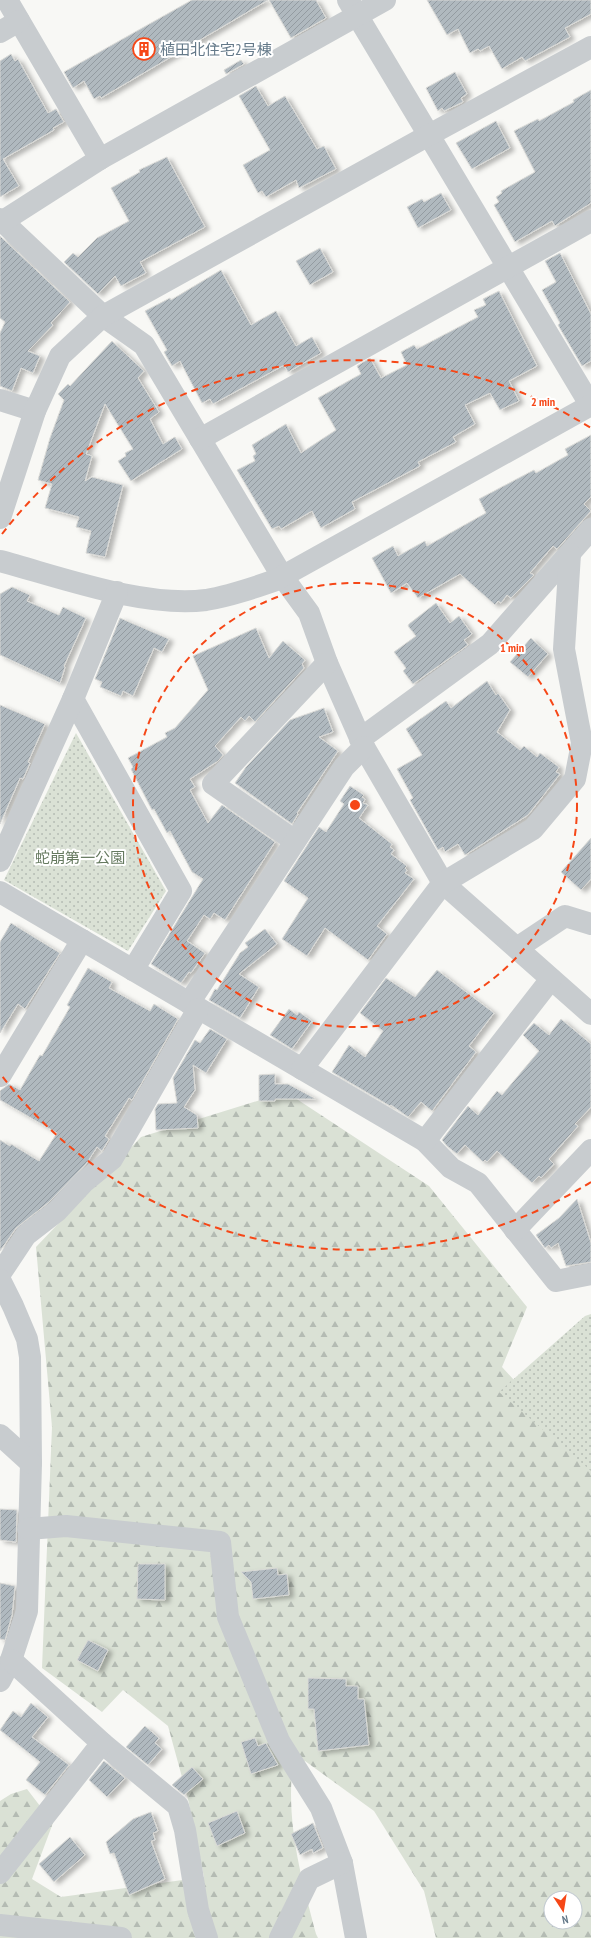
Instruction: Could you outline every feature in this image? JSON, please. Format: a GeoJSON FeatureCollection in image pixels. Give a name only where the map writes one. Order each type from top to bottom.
{"type":"FeatureCollection","features":[{"type":"Feature","properties":{"kind":"street"},"geometry":{"type":"LineString","coordinates":[[7,0],[100,159]]}},
{"type":"Feature","properties":{"kind":"street"},"geometry":{"type":"LineString","coordinates":[[385,0],[353,8],[100,159],[1,221],[103,316],[144,345],[282,576],[308,613],[327,663],[362,743],[444,883],[591,1014]]}},
{"type":"Feature","properties":{"kind":"street"},"geometry":{"type":"LineString","coordinates":[[0,561],[117,592],[167,601],[206,600],[247,591],[282,576],[591,406],[353,8]]}},
{"type":"Feature","properties":{"kind":"street"},"geometry":{"type":"LineString","coordinates":[[0,32],[19,21]]}},
{"type":"Feature","properties":{"kind":"street"},"geometry":{"type":"LineString","coordinates":[[0,518],[35,411],[60,356],[103,316],[591,47]]}},
{"type":"Feature","properties":{"kind":"street"},"geometry":{"type":"LineString","coordinates":[[200,439],[591,221]]}},
{"type":"Feature","properties":{"kind":"street"},"geometry":{"type":"LineString","coordinates":[[0,400],[35,411]]}},
{"type":"Feature","properties":{"kind":"street"},"geometry":{"type":"LineString","coordinates":[[0,1274],[26,1234],[57,1211],[84,1182],[112,1159],[194,1006],[295,842],[344,767],[362,743],[490,644],[591,529]]}},
{"type":"Feature","properties":{"kind":"street"},"geometry":{"type":"LineString","coordinates":[[302,1069],[444,883],[533,829],[575,779],[582,744],[564,649],[570,554]]}},
{"type":"Feature","properties":{"kind":"street"},"geometry":{"type":"LineString","coordinates":[[0,861],[73,699],[117,592]]}},
{"type":"Feature","properties":{"kind":"street"},"geometry":{"type":"LineString","coordinates":[[295,842],[213,784],[327,663]]}},
{"type":"Feature","properties":{"kind":"street"},"geometry":{"type":"LineString","coordinates":[[73,699],[181,891],[133,970]]}},
{"type":"Feature","properties":{"kind":"street"},"geometry":{"type":"LineString","coordinates":[[0,892],[425,1141],[451,1168],[478,1183],[556,1281],[591,1274]]}},
{"type":"Feature","properties":{"kind":"street"},"geometry":{"type":"LineString","coordinates":[[517,948],[565,916],[591,924]]}},
{"type":"Feature","properties":{"kind":"street"},"geometry":{"type":"LineString","coordinates":[[0,1076],[82,940]]}},
{"type":"Feature","properties":{"kind":"street"},"geometry":{"type":"LineString","coordinates":[[425,1141],[551,978]]}},
{"type":"Feature","properties":{"kind":"street"},"geometry":{"type":"LineString","coordinates":[[515,1230],[591,1150]]}},
{"type":"Feature","properties":{"kind":"street"},"geometry":{"type":"LineString","coordinates":[[0,1280],[27,1339],[30,1357],[31,1463],[28,1529],[27,1611],[10,1660],[0,1681]]}},
{"type":"Feature","properties":{"kind":"street"},"geometry":{"type":"LineString","coordinates":[[0,1435],[31,1463]]}},
{"type":"Feature","properties":{"kind":"street"},"geometry":{"type":"LineString","coordinates":[[28,1529],[66,1526],[220,1542],[228,1617],[279,1741],[321,1808],[342,1863],[356,1938]]}},
{"type":"Feature","properties":{"kind":"street"},"geometry":{"type":"LineString","coordinates":[[10,1660],[102,1743],[178,1806],[185,1830],[198,1910],[207,1938]]}},
{"type":"Feature","properties":{"kind":"street"},"geometry":{"type":"LineString","coordinates":[[0,1873],[102,1743]]}},
{"type":"Feature","properties":{"kind":"street"},"geometry":{"type":"LineString","coordinates":[[280,1938],[309,1879],[342,1863]]}},
{"type":"Feature","properties":{"kind":"street"},"geometry":{"type":"LineString","coordinates":[[0,1925],[121,1938]]}},
{"type":"Feature","properties":{"kind":"green space","name":"蛇崩第一公園"},"geometry":{"type":"Polygon","coordinates":[[[76,733],[166,891],[128,951],[4,880],[76,733]]]}},
{"type":"Feature","properties":{"kind":"green space"},"geometry":{"type":"Polygon","coordinates":[[[286,1092],[429,1186],[527,1307],[502,1367],[591,1464],[591,1938],[436,1938],[424,1891],[374,1811],[305,1761],[292,1771],[292,1813],[301,1874],[318,1938],[0,1938],[0,1801],[11,1794],[27,1789],[53,1823],[32,1879],[61,1897],[204,1877],[188,1799],[168,1726],[123,1690],[102,1712],[42,1668],[52,1427],[36,1247],[141,1137],[286,1092]]]}},
{"type":"Feature","properties":{"kind":"green space"},"geometry":{"type":"Polygon","coordinates":[[[591,1314],[591,1471],[499,1392],[585,1316],[591,1314]]]}},
{"type":"Feature","properties":{"kind":"building","name":"植田北住宅2号棟"},"geometry":{"type":"Polygon","coordinates":[[[192,0],[268,0],[101,98],[100,96],[94,99],[84,81],[73,88],[64,72],[192,0]]]}},
{"type":"Feature","properties":{"kind":"building"},"geometry":{"type":"Polygon","coordinates":[[[269,0],[316,0],[326,18],[291,38],[269,0]]]}},
{"type":"Feature","properties":{"kind":"building"},"geometry":{"type":"Polygon","coordinates":[[[427,0],[591,0],[591,14],[565,28],[570,37],[525,61],[522,57],[502,69],[489,46],[480,51],[478,49],[470,53],[458,29],[447,35],[427,0]]]}},
{"type":"Feature","properties":{"kind":"building"},"geometry":{"type":"Polygon","coordinates":[[[11,54],[15,61],[18,59],[48,113],[56,109],[64,122],[53,128],[54,130],[3,159],[19,186],[0,197],[0,61],[11,54]]]}},
{"type":"Feature","properties":{"kind":"building"},"geometry":{"type":"Polygon","coordinates":[[[241,60],[244,64],[226,74],[224,70],[241,60]]]}},
{"type":"Feature","properties":{"kind":"building"},"geometry":{"type":"Polygon","coordinates":[[[455,72],[467,94],[461,98],[463,102],[444,111],[442,108],[438,111],[426,88],[455,72]]]}},
{"type":"Feature","properties":{"kind":"building"},"geometry":{"type":"Polygon","coordinates":[[[256,86],[268,106],[285,96],[317,149],[324,146],[336,169],[299,188],[296,180],[266,197],[262,191],[258,193],[243,165],[270,150],[239,96],[256,86]]]}},
{"type":"Feature","properties":{"kind":"building"},"geometry":{"type":"Polygon","coordinates":[[[591,90],[591,203],[555,226],[552,221],[515,242],[494,205],[499,202],[496,197],[502,193],[501,191],[535,172],[514,131],[538,119],[539,121],[574,102],[573,100],[591,90]]]}},
{"type":"Feature","properties":{"kind":"building"},"geometry":{"type":"Polygon","coordinates":[[[496,121],[510,148],[472,169],[456,143],[496,121]]]}},
{"type":"Feature","properties":{"kind":"building"},"geometry":{"type":"Polygon","coordinates":[[[167,157],[205,227],[140,262],[146,273],[121,286],[115,276],[98,294],[64,262],[73,253],[78,257],[97,238],[129,221],[111,188],[140,172],[139,170],[167,157]]]}},
{"type":"Feature","properties":{"kind":"building"},"geometry":{"type":"Polygon","coordinates":[[[441,193],[451,210],[418,228],[407,207],[422,199],[424,202],[441,193]]]}},
{"type":"Feature","properties":{"kind":"building"},"geometry":{"type":"Polygon","coordinates":[[[0,236],[70,302],[51,323],[53,325],[28,351],[40,356],[33,373],[21,368],[12,391],[0,386],[0,333],[5,322],[0,318],[0,236]]]}},
{"type":"Feature","properties":{"kind":"building"},"geometry":{"type":"Polygon","coordinates":[[[320,248],[333,272],[310,285],[296,261],[320,248]]]}},
{"type":"Feature","properties":{"kind":"building"},"geometry":{"type":"Polygon","coordinates":[[[560,253],[591,314],[591,361],[582,366],[558,325],[560,323],[542,290],[556,282],[545,261],[560,253]]]}},
{"type":"Feature","properties":{"kind":"building"},"geometry":{"type":"Polygon","coordinates":[[[221,270],[251,325],[276,311],[296,346],[312,337],[321,353],[288,372],[284,365],[213,404],[210,399],[202,403],[180,361],[172,366],[164,352],[167,350],[145,311],[170,298],[171,300],[221,270]]]}},
{"type":"Feature","properties":{"kind":"building"},"geometry":{"type":"Polygon","coordinates":[[[499,291],[537,366],[509,381],[519,401],[500,410],[490,393],[465,405],[475,424],[453,437],[456,442],[418,462],[420,466],[352,502],[355,509],[321,528],[312,511],[281,529],[279,526],[272,529],[237,470],[255,461],[253,456],[256,454],[252,445],[286,424],[301,453],[336,430],[318,398],[361,374],[357,366],[370,358],[381,378],[407,365],[401,352],[414,345],[417,349],[478,317],[474,310],[486,305],[483,299],[499,291]]]}},
{"type":"Feature","properties":{"kind":"building"},"geometry":{"type":"Polygon","coordinates":[[[112,341],[144,371],[138,378],[159,412],[150,419],[163,444],[175,437],[182,449],[131,481],[118,461],[126,456],[125,453],[133,449],[105,404],[86,454],[92,456],[85,481],[92,477],[123,485],[105,557],[86,553],[91,531],[76,527],[79,517],[45,508],[52,484],[38,480],[50,438],[64,400],[58,394],[68,384],[70,386],[112,341]]]}},
{"type":"Feature","properties":{"kind":"building"},"geometry":{"type":"Polygon","coordinates":[[[591,435],[591,497],[584,504],[591,511],[557,549],[553,546],[530,573],[534,575],[511,598],[507,595],[501,603],[498,601],[495,605],[460,574],[418,598],[407,583],[391,593],[372,558],[393,546],[398,556],[425,541],[427,546],[486,513],[479,499],[534,470],[536,473],[568,455],[565,449],[591,435]]]}},
{"type":"Feature","properties":{"kind":"building"},"geometry":{"type":"Polygon","coordinates":[[[12,587],[30,595],[27,601],[59,615],[63,607],[86,618],[64,666],[65,667],[60,683],[0,655],[0,594],[12,587]]]}},
{"type":"Feature","properties":{"kind":"building"},"geometry":{"type":"Polygon","coordinates":[[[436,603],[450,623],[459,616],[472,634],[464,640],[468,645],[413,684],[403,671],[406,668],[394,652],[416,636],[408,626],[409,624],[436,603]]]}},
{"type":"Feature","properties":{"kind":"building"},"geometry":{"type":"Polygon","coordinates":[[[120,618],[169,639],[162,652],[154,648],[133,696],[123,691],[121,696],[100,687],[102,682],[95,679],[120,618]]]}},
{"type":"Feature","properties":{"kind":"building"},"geometry":{"type":"Polygon","coordinates":[[[256,628],[269,658],[283,641],[305,660],[302,664],[304,668],[255,722],[249,716],[245,721],[241,717],[215,746],[223,755],[218,761],[190,779],[195,787],[190,790],[208,823],[222,805],[275,842],[225,920],[214,913],[210,919],[204,915],[187,941],[205,953],[191,973],[189,972],[181,983],[151,964],[203,879],[192,872],[170,831],[167,833],[154,809],[152,810],[131,769],[133,767],[128,758],[167,737],[165,733],[175,728],[208,690],[193,656],[256,628]]]}},
{"type":"Feature","properties":{"kind":"building"},"geometry":{"type":"Polygon","coordinates":[[[531,638],[548,654],[528,677],[510,662],[531,638]]]}},
{"type":"Feature","properties":{"kind":"building"},"geometry":{"type":"Polygon","coordinates":[[[487,681],[496,695],[498,693],[510,710],[497,732],[520,750],[524,746],[537,757],[540,753],[559,767],[556,772],[560,774],[528,815],[465,855],[458,844],[445,852],[443,847],[438,850],[410,800],[413,798],[397,769],[422,755],[406,729],[446,701],[451,708],[487,681]]]}},
{"type":"Feature","properties":{"kind":"building"},"geometry":{"type":"Polygon","coordinates":[[[0,705],[45,724],[28,762],[30,763],[23,779],[20,778],[0,824],[0,705]]]}},
{"type":"Feature","properties":{"kind":"building"},"geometry":{"type":"Polygon","coordinates":[[[324,708],[333,732],[319,737],[338,751],[297,813],[298,814],[292,824],[235,783],[246,767],[290,720],[324,708]]]}},
{"type":"Feature","properties":{"kind":"building"},"geometry":{"type":"Polygon","coordinates":[[[350,786],[364,795],[362,797],[365,799],[363,803],[368,805],[359,818],[392,844],[390,847],[394,850],[391,854],[407,866],[405,868],[407,870],[405,873],[414,879],[377,926],[387,934],[368,960],[325,928],[307,956],[282,939],[308,898],[284,881],[319,827],[326,832],[344,804],[340,801],[350,786]]]}},
{"type":"Feature","properties":{"kind":"building"},"geometry":{"type":"Polygon","coordinates":[[[591,838],[591,879],[581,890],[561,872],[591,838]]]}},
{"type":"Feature","properties":{"kind":"building"},"geometry":{"type":"Polygon","coordinates":[[[11,923],[60,953],[25,1009],[18,1004],[0,1033],[0,942],[11,923]]]}},
{"type":"Feature","properties":{"kind":"building"},"geometry":{"type":"Polygon","coordinates":[[[265,929],[277,944],[239,974],[259,987],[240,1018],[209,1000],[240,953],[248,947],[245,943],[265,929]]]}},
{"type":"Feature","properties":{"kind":"building"},"geometry":{"type":"Polygon","coordinates":[[[88,968],[112,982],[109,988],[150,1011],[154,1004],[178,1019],[132,1100],[129,1098],[105,1136],[109,1139],[102,1151],[97,1147],[86,1164],[49,1202],[16,1228],[0,1251],[0,1140],[10,1146],[11,1144],[39,1161],[57,1133],[0,1100],[0,1091],[9,1084],[20,1090],[40,1055],[42,1056],[70,1007],[67,1005],[88,968]]]}},
{"type":"Feature","properties":{"kind":"building"},"geometry":{"type":"Polygon","coordinates":[[[437,970],[494,1013],[469,1046],[476,1052],[432,1111],[421,1102],[408,1117],[391,1105],[390,1106],[332,1072],[349,1045],[365,1057],[383,1031],[360,1013],[386,978],[415,997],[437,970]]]}},
{"type":"Feature","properties":{"kind":"building"},"geometry":{"type":"Polygon","coordinates":[[[289,1009],[297,1015],[299,1012],[312,1021],[292,1049],[270,1035],[289,1009]]]}},
{"type":"Feature","properties":{"kind":"building"},"geometry":{"type":"Polygon","coordinates":[[[561,1019],[591,1044],[591,1107],[575,1124],[578,1126],[549,1159],[554,1164],[541,1178],[539,1176],[532,1183],[497,1151],[487,1162],[485,1160],[483,1162],[465,1145],[457,1154],[447,1146],[442,1140],[468,1106],[478,1115],[497,1091],[502,1095],[539,1051],[523,1035],[534,1023],[549,1035],[561,1019]]]}},
{"type":"Feature","properties":{"kind":"building"},"geometry":{"type":"Polygon","coordinates":[[[210,1029],[227,1039],[206,1073],[193,1065],[195,1090],[184,1107],[197,1115],[198,1128],[156,1130],[155,1109],[158,1104],[177,1103],[173,1078],[195,1040],[200,1043],[210,1029]]]}},
{"type":"Feature","properties":{"kind":"building"},"geometry":{"type":"Polygon","coordinates":[[[275,1074],[275,1084],[288,1084],[316,1099],[275,1099],[275,1101],[259,1101],[259,1075],[275,1074]]]}},
{"type":"Feature","properties":{"kind":"building"},"geometry":{"type":"Polygon","coordinates":[[[577,1199],[591,1243],[591,1262],[566,1266],[558,1243],[551,1248],[549,1245],[545,1248],[536,1235],[559,1218],[577,1199]]]}},
{"type":"Feature","properties":{"kind":"building"},"geometry":{"type":"Polygon","coordinates":[[[0,1509],[17,1510],[16,1542],[0,1540],[0,1509]]]}},
{"type":"Feature","properties":{"kind":"building"},"geometry":{"type":"Polygon","coordinates":[[[138,1564],[165,1564],[165,1600],[137,1599],[138,1564]]]}},
{"type":"Feature","properties":{"kind":"building"},"geometry":{"type":"Polygon","coordinates":[[[277,1568],[278,1575],[287,1574],[289,1595],[253,1599],[251,1582],[241,1572],[277,1568]]]}},
{"type":"Feature","properties":{"kind":"building"},"geometry":{"type":"Polygon","coordinates":[[[0,1583],[15,1586],[12,1615],[5,1640],[0,1639],[0,1583]]]}},
{"type":"Feature","properties":{"kind":"building"},"geometry":{"type":"Polygon","coordinates":[[[88,1640],[108,1650],[98,1671],[77,1660],[88,1640]]]}},
{"type":"Feature","properties":{"kind":"building"},"geometry":{"type":"Polygon","coordinates":[[[308,1678],[346,1679],[346,1686],[358,1686],[358,1699],[364,1699],[369,1745],[318,1751],[314,1709],[308,1709],[308,1678]]]}},
{"type":"Feature","properties":{"kind":"building"},"geometry":{"type":"Polygon","coordinates":[[[31,1703],[48,1717],[32,1737],[69,1765],[45,1795],[26,1780],[40,1762],[0,1730],[13,1711],[21,1717],[31,1703]]]}},
{"type":"Feature","properties":{"kind":"building"},"geometry":{"type":"Polygon","coordinates":[[[145,1726],[159,1738],[155,1743],[162,1749],[148,1765],[126,1747],[145,1726]]]}},
{"type":"Feature","properties":{"kind":"building"},"geometry":{"type":"Polygon","coordinates":[[[255,1738],[258,1746],[266,1743],[278,1765],[251,1774],[241,1742],[255,1738]]]}},
{"type":"Feature","properties":{"kind":"building"},"geometry":{"type":"Polygon","coordinates":[[[104,1761],[125,1778],[107,1797],[89,1780],[104,1761]]]}},
{"type":"Feature","properties":{"kind":"building"},"geometry":{"type":"Polygon","coordinates":[[[192,1767],[203,1779],[184,1795],[172,1785],[192,1767]]]}},
{"type":"Feature","properties":{"kind":"building"},"geometry":{"type":"Polygon","coordinates":[[[237,1811],[245,1833],[217,1846],[208,1823],[237,1811]]]}},
{"type":"Feature","properties":{"kind":"building"},"geometry":{"type":"Polygon","coordinates":[[[151,1812],[158,1831],[153,1833],[155,1840],[151,1841],[165,1879],[129,1895],[114,1853],[110,1854],[106,1842],[133,1819],[151,1812]]]}},
{"type":"Feature","properties":{"kind":"building"},"geometry":{"type":"Polygon","coordinates":[[[313,1823],[323,1848],[313,1853],[312,1849],[300,1855],[291,1834],[313,1823]]]}},
{"type":"Feature","properties":{"kind":"building"},"geometry":{"type":"Polygon","coordinates":[[[70,1837],[85,1855],[54,1882],[39,1864],[70,1837]]]}},
{"type":"Feature","properties":{"kind":"place","name":"植田北住宅2号棟"},"geometry":{"type":"Point","coordinates":[144,49]}}]}
